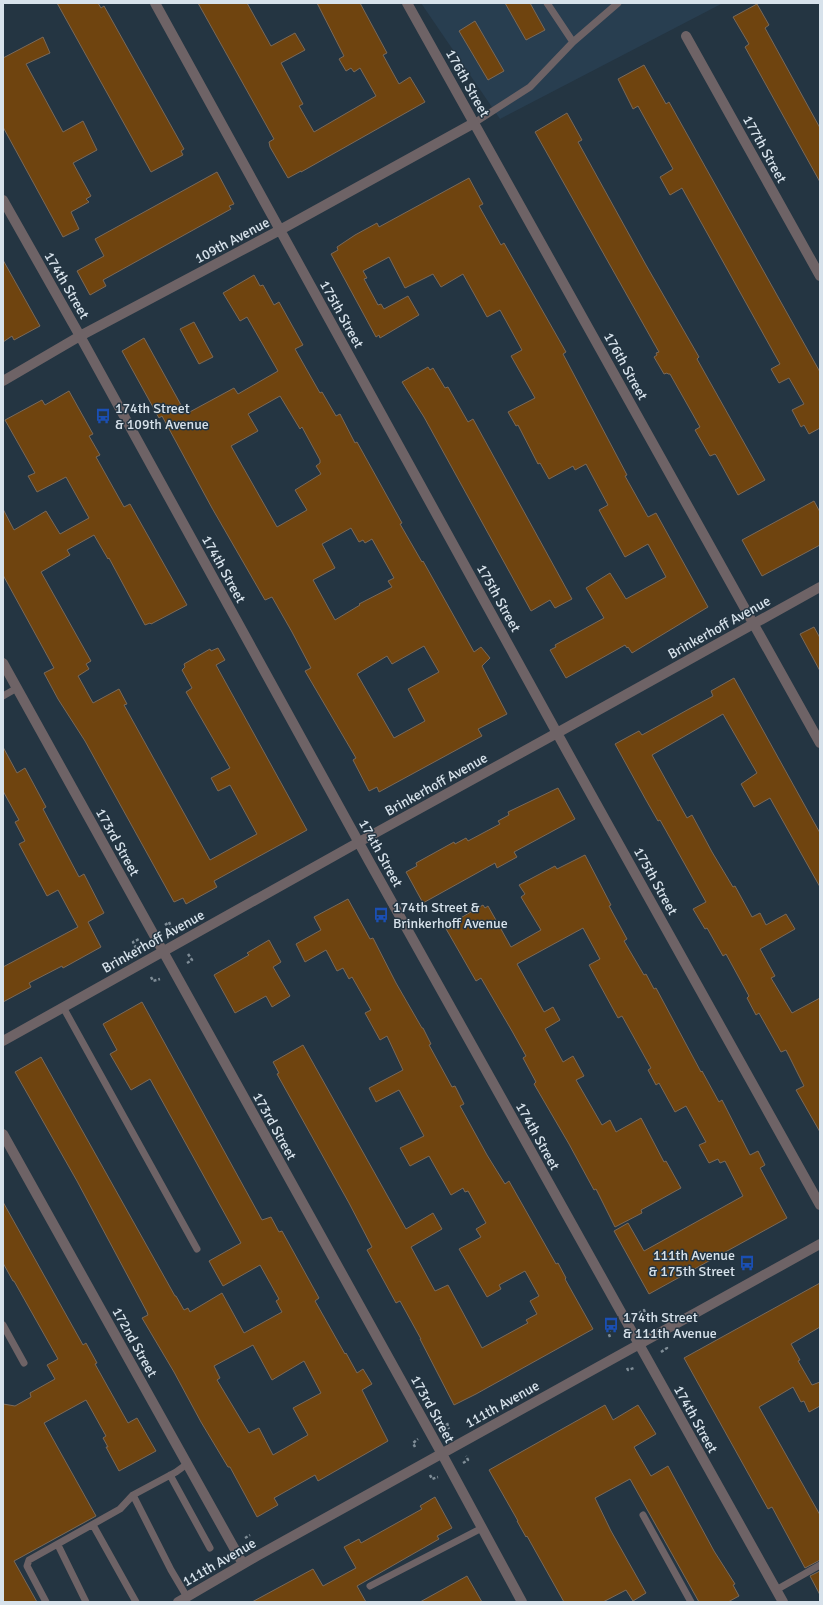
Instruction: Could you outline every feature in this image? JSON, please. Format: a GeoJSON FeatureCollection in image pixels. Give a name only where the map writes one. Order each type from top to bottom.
{"type":"FeatureCollection","features":[{"type":"Feature","properties":{"kind":"street","name":"175th Street"},"geometry":{"type":"LineString","coordinates":[[155,3],[557,733],[820,1205]]}},
{"type":"Feature","properties":{"kind":"street","name":"176th Street"},"geometry":{"type":"LineString","coordinates":[[407,3],[755,624],[820,743]]}},
{"type":"Feature","properties":{"kind":"street","name":"177th Street"},"geometry":{"type":"LineString","coordinates":[[686,36],[820,276]]}},
{"type":"Feature","properties":{"kind":"street","name":"109th Avenue"},"geometry":{"type":"LineString","coordinates":[[3,381],[80,336],[280,230],[474,123]]}},
{"type":"Feature","properties":{"kind":"street","name":"174th Street"},"geometry":{"type":"LineString","coordinates":[[3,200],[80,336],[638,1344],[783,1602]]}},
{"type":"Feature","properties":{"kind":"street","name":"Brinkerhoff Avenue"},"geometry":{"type":"LineString","coordinates":[[3,1041],[820,587]]}},
{"type":"Feature","properties":{"kind":"street","name":"173rd Street"},"geometry":{"type":"LineString","coordinates":[[3,663],[162,952],[442,1454],[522,1602]]}},
{"type":"Feature","properties":{"kind":"street","name":"172nd Street"},"geometry":{"type":"LineString","coordinates":[[3,1134],[243,1564]]}},
{"type":"Feature","properties":{"kind":"street","name":"111th Avenue"},"geometry":{"type":"LineString","coordinates":[[185,1600],[243,1564],[820,1244]]}},
{"type":"Feature","properties":{"kind":"lane"},"geometry":{"type":"LineString","coordinates":[[547,3],[573,42]]}},
{"type":"Feature","properties":{"kind":"lane"},"geometry":{"type":"LineString","coordinates":[[474,123],[530,87],[573,42],[618,3]]}},
{"type":"Feature","properties":{"kind":"lane"},"geometry":{"type":"LineString","coordinates":[[3,696],[17,688]]}},
{"type":"Feature","properties":{"kind":"lane"},"geometry":{"type":"LineString","coordinates":[[63,1007],[197,1249]]}},
{"type":"Feature","properties":{"kind":"lane"},"geometry":{"type":"LineString","coordinates":[[3,1325],[24,1363]]}},
{"type":"Feature","properties":{"kind":"lane"},"geometry":{"type":"LineString","coordinates":[[46,1602],[27,1566],[29,1560],[120,1509],[133,1495],[187,1464]]}},
{"type":"Feature","properties":{"kind":"lane"},"geometry":{"type":"LineString","coordinates":[[170,1475],[210,1548]]}},
{"type":"Feature","properties":{"kind":"lane"},"geometry":{"type":"LineString","coordinates":[[133,1495],[185,1600]]}},
{"type":"Feature","properties":{"kind":"lane"},"geometry":{"type":"LineString","coordinates":[[643,1515],[690,1602]]}},
{"type":"Feature","properties":{"kind":"lane"},"geometry":{"type":"LineString","coordinates":[[93,1525],[136,1602]]}},
{"type":"Feature","properties":{"kind":"lane"},"geometry":{"type":"LineString","coordinates":[[370,1586],[482,1528]]}},
{"type":"Feature","properties":{"kind":"lane"},"geometry":{"type":"LineString","coordinates":[[58,1545],[86,1602]]}},
{"type":"Feature","properties":{"kind":"lane"},"geometry":{"type":"LineString","coordinates":[[776,1590],[820,1565]]}},
{"type":"Feature","properties":{"kind":"path"},"geometry":{"type":"LineString","coordinates":[[165,925],[169,922],[172,927]]}},
{"type":"Feature","properties":{"kind":"path"},"geometry":{"type":"LineString","coordinates":[[136,948],[133,942],[139,939]]}},
{"type":"Feature","properties":{"kind":"path"},"geometry":{"type":"LineString","coordinates":[[187,963],[192,960],[188,954]]}},
{"type":"Feature","properties":{"kind":"path"},"geometry":{"type":"LineString","coordinates":[[151,977],[153,982],[160,979]]}},
{"type":"Feature","properties":{"kind":"path"},"geometry":{"type":"LineString","coordinates":[[639,1314],[644,1310],[646,1316]]}},
{"type":"Feature","properties":{"kind":"path"},"geometry":{"type":"LineString","coordinates":[[610,1337],[608,1332],[613,1328]]}},
{"type":"Feature","properties":{"kind":"path"},"geometry":{"type":"LineString","coordinates":[[661,1352],[667,1348]]}},
{"type":"Feature","properties":{"kind":"path"},"geometry":{"type":"LineString","coordinates":[[626,1366],[628,1370],[634,1368]]}},
{"type":"Feature","properties":{"kind":"path"},"geometry":{"type":"LineString","coordinates":[[443,1426],[447,1423],[449,1429]]}},
{"type":"Feature","properties":{"kind":"path"},"geometry":{"type":"LineString","coordinates":[[414,1447],[413,1443],[418,1439]]}},
{"type":"Feature","properties":{"kind":"path"},"geometry":{"type":"LineString","coordinates":[[463,1463],[468,1460]]}},
{"type":"Feature","properties":{"kind":"path"},"geometry":{"type":"LineString","coordinates":[[430,1475],[432,1479],[439,1477]]}},
{"type":"Feature","properties":{"kind":"path"},"geometry":{"type":"LineString","coordinates":[[245,1538],[250,1535]]}},
{"type":"Feature","properties":{"kind":"shaded area"},"geometry":{"type":"Polygon","coordinates":[[[421,3],[723,3],[500,119],[421,3]]]}},
{"type":"Feature","properties":{"kind":"building"},"geometry":{"type":"Polygon","coordinates":[[[57,3],[98,3],[101,8],[104,6],[184,149],[181,151],[183,155],[151,172],[57,3]]]}},
{"type":"Feature","properties":{"kind":"building"},"geometry":{"type":"Polygon","coordinates":[[[198,3],[247,3],[271,46],[295,33],[305,50],[281,63],[303,104],[299,106],[314,132],[376,96],[360,68],[354,72],[351,68],[346,71],[339,59],[344,56],[317,3],[360,3],[387,53],[383,55],[399,84],[410,77],[425,102],[288,178],[270,147],[269,142],[274,139],[198,3]]]}},
{"type":"Feature","properties":{"kind":"building"},"geometry":{"type":"Polygon","coordinates":[[[505,3],[530,3],[545,30],[526,40],[505,3]]]}},
{"type":"Feature","properties":{"kind":"building"},"geometry":{"type":"Polygon","coordinates":[[[757,4],[769,25],[765,28],[820,128],[820,182],[745,47],[749,44],[733,17],[757,4]]]}},
{"type":"Feature","properties":{"kind":"building"},"geometry":{"type":"Polygon","coordinates":[[[475,21],[504,71],[488,80],[459,31],[475,21]]]}},
{"type":"Feature","properties":{"kind":"building"},"geometry":{"type":"Polygon","coordinates":[[[43,37],[50,53],[26,64],[63,132],[83,121],[97,150],[73,163],[91,196],[86,199],[89,202],[71,212],[79,229],[63,237],[3,127],[3,58],[43,37]]]}},
{"type":"Feature","properties":{"kind":"building"},"geometry":{"type":"Polygon","coordinates":[[[644,65],[666,104],[669,102],[820,372],[820,428],[809,434],[804,425],[801,427],[792,410],[804,404],[789,378],[779,383],[771,369],[780,364],[682,188],[670,195],[660,177],[673,169],[638,106],[633,109],[618,79],[644,65]]]}},
{"type":"Feature","properties":{"kind":"building"},"geometry":{"type":"Polygon","coordinates":[[[567,113],[582,140],[578,142],[699,357],[697,359],[765,480],[738,495],[716,455],[710,456],[695,430],[700,427],[670,374],[664,374],[654,357],[657,355],[656,353],[659,352],[535,132],[567,113]]]}},
{"type":"Feature","properties":{"kind":"building"},"geometry":{"type":"Polygon","coordinates":[[[217,172],[234,204],[229,206],[231,209],[103,280],[106,286],[90,295],[77,271],[104,256],[95,239],[217,172]]]}},
{"type":"Feature","properties":{"kind":"building"},"geometry":{"type":"Polygon","coordinates":[[[469,178],[483,204],[479,206],[501,245],[504,243],[566,352],[563,354],[627,475],[625,476],[648,517],[656,513],[708,607],[632,653],[625,645],[566,678],[550,650],[556,647],[555,645],[604,618],[586,588],[610,573],[626,599],[666,577],[648,544],[625,557],[599,510],[608,505],[586,464],[575,470],[573,466],[549,479],[540,463],[538,464],[518,425],[516,426],[508,412],[535,398],[511,356],[522,350],[500,310],[487,317],[463,274],[441,287],[433,274],[405,288],[389,257],[363,271],[367,278],[364,279],[378,305],[381,304],[384,309],[408,296],[419,315],[380,338],[379,335],[376,337],[331,254],[338,250],[337,247],[355,235],[377,223],[379,227],[469,178]]]}},
{"type":"Feature","properties":{"kind":"building"},"geometry":{"type":"Polygon","coordinates":[[[3,260],[40,326],[14,340],[12,336],[3,342],[3,260]]]}},
{"type":"Feature","properties":{"kind":"building"},"geometry":{"type":"Polygon","coordinates":[[[254,275],[260,286],[263,285],[274,305],[279,302],[303,345],[295,349],[320,393],[322,392],[336,416],[340,414],[355,443],[357,442],[402,523],[400,524],[422,562],[423,561],[474,652],[481,647],[490,658],[482,666],[507,714],[478,729],[482,736],[379,792],[377,787],[369,791],[353,760],[356,758],[305,671],[311,668],[292,632],[272,597],[265,600],[212,508],[162,416],[159,418],[122,351],[144,338],[186,414],[234,388],[238,394],[278,371],[247,317],[240,321],[223,293],[254,275]],[[280,396],[248,414],[258,431],[231,446],[277,527],[307,510],[295,490],[321,474],[316,466],[320,463],[320,460],[302,427],[300,429],[280,396]],[[351,528],[322,544],[335,568],[313,580],[335,620],[360,605],[359,604],[392,587],[388,581],[394,578],[372,539],[365,543],[363,540],[359,542],[351,528]],[[424,646],[392,664],[387,656],[357,674],[394,738],[425,721],[408,689],[439,672],[424,646]]]}},
{"type":"Feature","properties":{"kind":"building"},"geometry":{"type":"Polygon","coordinates":[[[194,322],[213,357],[199,364],[180,329],[194,322]]]}},
{"type":"Feature","properties":{"kind":"building"},"geometry":{"type":"Polygon","coordinates":[[[428,367],[430,370],[433,368],[445,388],[448,387],[468,422],[473,419],[572,599],[555,608],[550,600],[531,611],[424,417],[402,382],[428,367]]]}},
{"type":"Feature","properties":{"kind":"building"},"geometry":{"type":"Polygon","coordinates":[[[69,391],[93,434],[89,436],[100,455],[96,457],[124,507],[130,504],[187,605],[151,624],[145,625],[109,558],[108,559],[94,535],[67,550],[70,555],[41,572],[91,661],[86,664],[89,669],[78,676],[93,703],[119,689],[127,704],[124,705],[210,860],[257,834],[230,785],[218,791],[211,778],[230,768],[186,692],[192,688],[182,670],[185,667],[184,664],[210,649],[211,651],[218,648],[225,660],[216,665],[307,830],[214,881],[217,887],[186,904],[183,898],[174,902],[85,741],[58,699],[44,673],[54,668],[3,575],[3,509],[14,530],[46,511],[60,534],[89,518],[66,477],[37,492],[28,476],[35,473],[5,420],[42,400],[45,405],[69,391]]]}},
{"type":"Feature","properties":{"kind":"building"},"geometry":{"type":"Polygon","coordinates":[[[814,501],[820,512],[820,545],[762,576],[742,540],[814,501]]]}},
{"type":"Feature","properties":{"kind":"building"},"geometry":{"type":"Polygon","coordinates":[[[814,627],[820,638],[820,671],[800,634],[814,627]]]}},
{"type":"Feature","properties":{"kind":"building"},"geometry":{"type":"Polygon","coordinates":[[[734,678],[820,833],[820,887],[770,798],[754,807],[741,784],[757,773],[723,714],[652,755],[687,818],[692,815],[712,852],[733,887],[735,886],[752,917],[760,913],[766,925],[786,914],[795,929],[760,949],[775,976],[771,978],[792,1013],[820,998],[820,1132],[796,1090],[804,1086],[786,1050],[781,1052],[759,1013],[756,1015],[747,998],[749,996],[726,954],[723,956],[707,928],[705,929],[693,909],[706,902],[615,744],[639,731],[642,735],[713,696],[711,691],[734,678]]]}},
{"type":"Feature","properties":{"kind":"building"},"geometry":{"type":"Polygon","coordinates":[[[3,747],[17,773],[25,768],[46,807],[43,809],[79,877],[84,874],[104,913],[88,922],[101,947],[63,968],[62,966],[29,983],[31,987],[3,1002],[3,967],[78,927],[58,890],[47,896],[19,844],[25,841],[15,822],[19,820],[3,791],[3,747]]]}},
{"type":"Feature","properties":{"kind":"building"},"geometry":{"type":"Polygon","coordinates":[[[558,788],[575,819],[514,852],[517,857],[497,868],[495,863],[423,903],[406,872],[417,866],[416,863],[454,842],[455,844],[466,838],[468,841],[500,824],[498,821],[509,815],[508,812],[558,788]]]}},
{"type":"Feature","properties":{"kind":"building"},"geometry":{"type":"Polygon","coordinates":[[[585,855],[611,905],[609,906],[627,939],[624,941],[644,975],[646,974],[654,989],[656,988],[701,1072],[702,1071],[719,1102],[722,1100],[750,1155],[758,1151],[765,1165],[760,1168],[787,1218],[649,1294],[614,1231],[628,1223],[644,1251],[743,1196],[725,1161],[720,1163],[718,1159],[709,1163],[699,1145],[706,1142],[686,1106],[675,1112],[659,1083],[656,1085],[648,1070],[651,1068],[622,1016],[618,1018],[589,965],[600,959],[583,928],[517,964],[544,1012],[553,1007],[560,1020],[545,1029],[563,1062],[573,1056],[584,1076],[576,1080],[602,1125],[610,1120],[616,1132],[641,1118],[664,1162],[666,1161],[681,1188],[641,1210],[642,1213],[615,1227],[596,1189],[594,1190],[534,1084],[536,1082],[523,1058],[526,1056],[512,1031],[481,978],[476,981],[445,927],[483,905],[485,908],[488,906],[511,947],[541,930],[521,897],[525,894],[519,885],[555,866],[557,869],[585,855]]]}},
{"type":"Feature","properties":{"kind":"building"},"geometry":{"type":"Polygon","coordinates":[[[348,899],[370,939],[373,938],[396,983],[423,1028],[431,1044],[429,1045],[452,1087],[455,1086],[464,1104],[460,1106],[487,1155],[505,1184],[509,1181],[556,1264],[558,1263],[566,1278],[565,1279],[593,1329],[454,1405],[400,1301],[396,1303],[367,1250],[372,1247],[277,1074],[279,1073],[273,1062],[303,1045],[406,1229],[433,1213],[442,1229],[411,1247],[435,1291],[448,1285],[482,1348],[528,1323],[526,1320],[537,1314],[530,1301],[539,1296],[525,1271],[499,1285],[501,1289],[487,1297],[459,1249],[481,1237],[476,1229],[486,1223],[468,1191],[465,1192],[463,1188],[451,1195],[429,1156],[410,1166],[400,1148],[424,1136],[399,1090],[376,1102],[369,1088],[403,1070],[387,1036],[380,1040],[365,1013],[371,1010],[352,977],[349,979],[343,968],[337,971],[326,950],[305,962],[296,944],[321,930],[314,917],[348,899]]]}},
{"type":"Feature","properties":{"kind":"building"},"geometry":{"type":"Polygon","coordinates":[[[269,940],[281,962],[273,967],[290,996],[272,1007],[266,996],[235,1013],[214,975],[249,955],[247,953],[269,940]]]}},
{"type":"Feature","properties":{"kind":"building"},"geometry":{"type":"Polygon","coordinates":[[[142,1002],[262,1220],[271,1217],[279,1232],[282,1231],[319,1298],[315,1301],[345,1354],[346,1353],[357,1373],[363,1369],[372,1384],[362,1390],[388,1441],[318,1481],[315,1475],[274,1498],[278,1505],[257,1517],[230,1467],[228,1467],[201,1422],[142,1318],[148,1315],[147,1312],[77,1181],[15,1072],[41,1057],[184,1310],[188,1308],[190,1312],[222,1293],[244,1333],[282,1312],[276,1301],[279,1299],[260,1265],[223,1286],[209,1261],[241,1243],[150,1079],[131,1090],[110,1054],[117,1050],[103,1024],[142,1002]],[[253,1345],[214,1366],[220,1378],[217,1380],[249,1433],[259,1428],[273,1455],[308,1435],[293,1408],[321,1393],[304,1361],[272,1380],[253,1345]]]}},
{"type":"Feature","properties":{"kind":"building"},"geometry":{"type":"Polygon","coordinates":[[[3,1202],[83,1345],[86,1343],[97,1363],[95,1364],[128,1423],[137,1418],[156,1451],[119,1471],[106,1447],[108,1447],[103,1438],[106,1436],[86,1400],[44,1423],[96,1516],[14,1561],[37,1602],[3,1602],[3,1404],[15,1406],[31,1397],[30,1393],[55,1379],[47,1365],[58,1359],[3,1263],[3,1202]]]}},
{"type":"Feature","properties":{"kind":"building"},"geometry":{"type":"Polygon","coordinates":[[[820,1283],[820,1327],[791,1344],[800,1360],[798,1361],[812,1385],[820,1382],[820,1406],[809,1412],[804,1401],[801,1402],[793,1387],[759,1407],[820,1515],[820,1560],[805,1568],[772,1507],[768,1509],[684,1358],[820,1283]]]}},
{"type":"Feature","properties":{"kind":"building"},"geometry":{"type":"Polygon","coordinates":[[[605,1405],[613,1420],[638,1405],[656,1434],[634,1447],[651,1476],[668,1466],[714,1551],[735,1584],[733,1585],[739,1596],[728,1602],[699,1602],[630,1479],[595,1498],[611,1531],[646,1593],[633,1601],[626,1590],[603,1602],[564,1602],[489,1470],[605,1405]]]}},
{"type":"Feature","properties":{"kind":"building"},"geometry":{"type":"Polygon","coordinates":[[[435,1497],[452,1528],[437,1536],[439,1539],[357,1586],[366,1602],[252,1602],[313,1569],[323,1586],[356,1568],[344,1547],[359,1539],[361,1543],[422,1509],[420,1506],[435,1497]]]}},
{"type":"Feature","properties":{"kind":"building"},"geometry":{"type":"Polygon","coordinates":[[[820,1571],[820,1595],[810,1576],[820,1571]]]}},
{"type":"Feature","properties":{"kind":"building"},"geometry":{"type":"Polygon","coordinates":[[[467,1576],[482,1602],[420,1602],[467,1576]]]}},
{"type":"Feature","properties":{"kind":"place","name":"174th Street & 109th Avenue"},"geometry":{"type":"Point","coordinates":[103,416]}},
{"type":"Feature","properties":{"kind":"place","name":"174th Street & Brinkerhoff Avenue"},"geometry":{"type":"Point","coordinates":[381,915]}},
{"type":"Feature","properties":{"kind":"place","name":"111th Avenue & 175th Street"},"geometry":{"type":"Point","coordinates":[747,1263]}},
{"type":"Feature","properties":{"kind":"place","name":"174th Street & 111th Avenue"},"geometry":{"type":"Point","coordinates":[611,1325]}}]}
